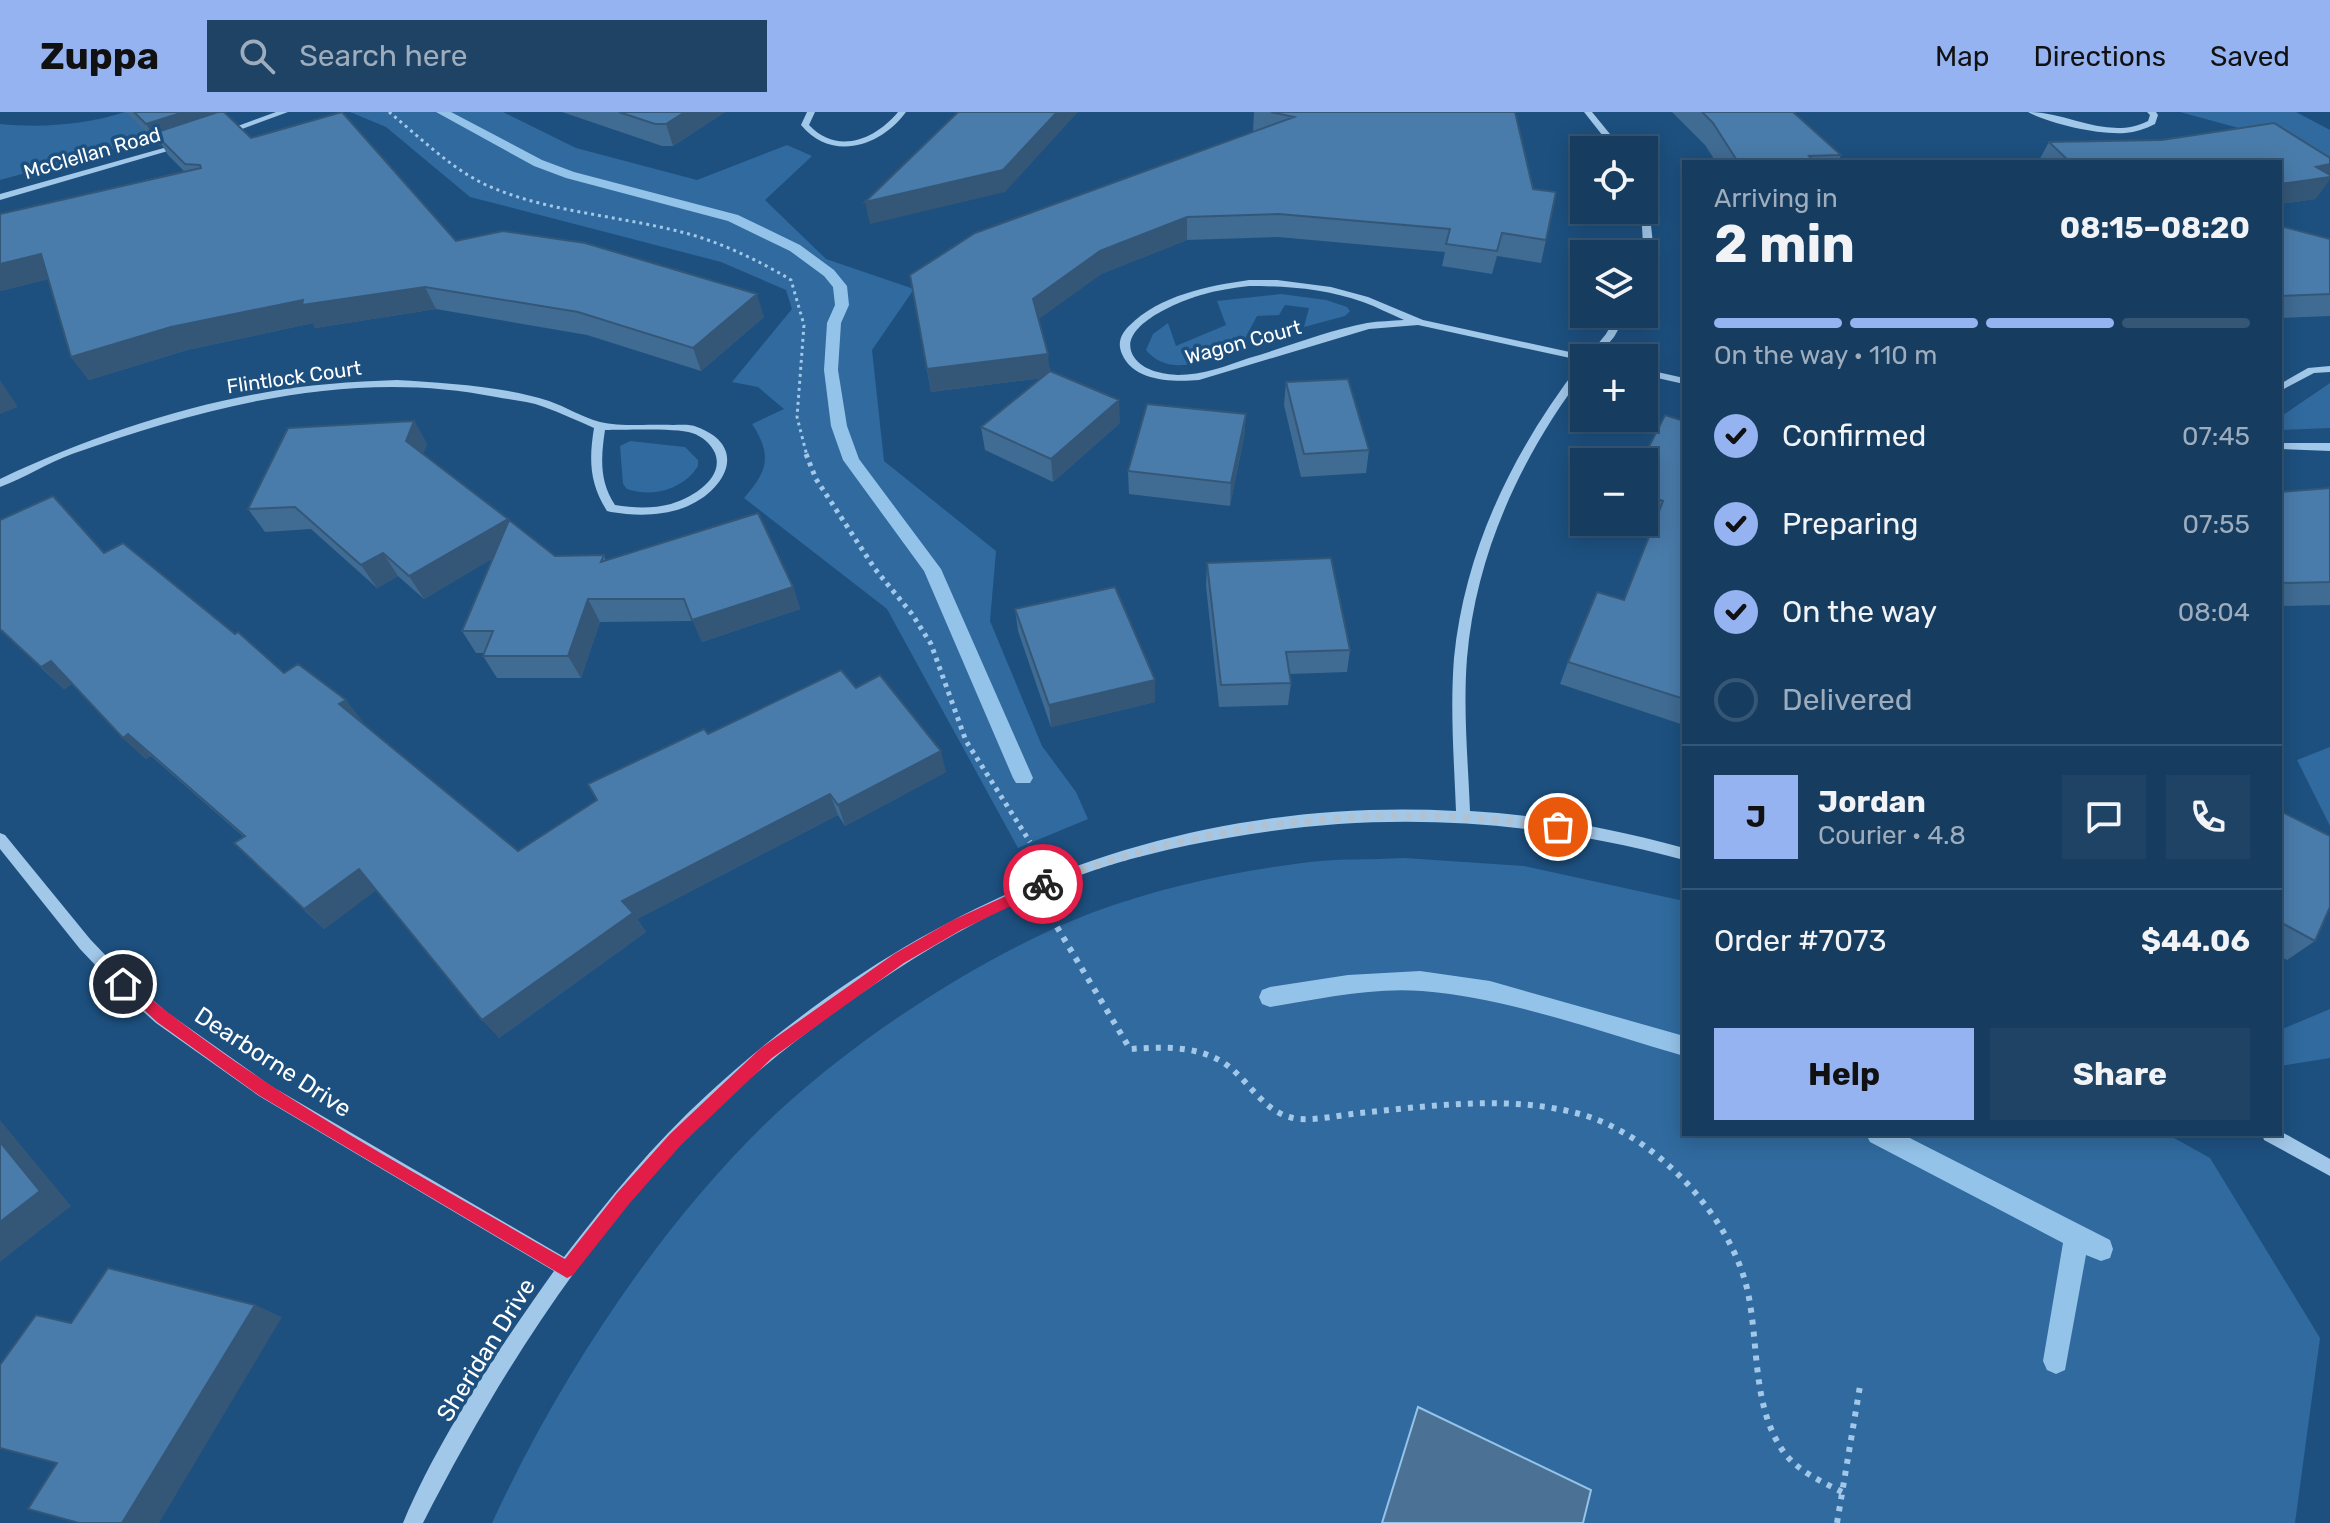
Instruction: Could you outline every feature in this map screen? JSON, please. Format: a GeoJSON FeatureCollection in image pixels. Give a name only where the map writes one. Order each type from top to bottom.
{"type":"FeatureCollection","features":[{"type":"Feature","properties":{"kind":"street"},"geometry":{"type":"LineString","coordinates":[[216,135],[284,112]]}},
{"type":"Feature","properties":{"kind":"street"},"geometry":{"type":"LineString","coordinates":[[811,112],[805,125],[810,132],[829,142],[843,144],[872,139],[887,131],[902,112]]}},
{"type":"Feature","properties":{"kind":"street"},"geometry":{"type":"LineString","coordinates":[[1588,112],[1608,136]]}},
{"type":"Feature","properties":{"kind":"street"},"geometry":{"type":"LineString","coordinates":[[2032,112],[2102,128],[2132,131],[2152,122],[2154,115],[2151,112]]}},
{"type":"Feature","properties":{"kind":"street","name":"McClellan Road"},"geometry":{"type":"LineString","coordinates":[[0,197],[189,144]]}},
{"type":"Feature","properties":{"kind":"street","name":"Wagon Court"},"geometry":{"type":"LineString","coordinates":[[1418,322],[1368,326],[1199,377],[1176,379],[1158,376],[1140,367],[1127,356],[1124,345],[1126,334],[1137,323],[1167,305],[1203,292],[1256,283],[1329,289],[1359,297],[1418,322],[1570,354]]}},
{"type":"Feature","properties":{"kind":"street"},"geometry":{"type":"LineString","coordinates":[[1601,344],[1614,328]]}},
{"type":"Feature","properties":{"kind":"street"},"geometry":{"type":"LineString","coordinates":[[2282,387],[2312,370],[2330,369]]}},
{"type":"Feature","properties":{"kind":"street"},"geometry":{"type":"LineString","coordinates":[[1658,375],[1682,381]]}},
{"type":"Feature","properties":{"kind":"street","name":"Flintlock Court"},"geometry":{"type":"LineString","coordinates":[[0,483],[64,453],[160,421],[261,396],[332,386],[397,383],[468,388],[544,403],[600,426],[693,429],[707,435],[718,446],[724,460],[720,477],[705,491],[683,504],[634,513],[611,508],[599,491],[596,469],[600,426]]}},
{"type":"Feature","properties":{"kind":"street"},"geometry":{"type":"LineString","coordinates":[[1463,816],[1459,722],[1463,638],[1488,536],[1499,503],[1532,440],[1570,386]]}},
{"type":"Feature","properties":{"kind":"street"},"geometry":{"type":"LineString","coordinates":[[2282,446],[2330,447]]}},
{"type":"Feature","properties":{"kind":"street","name":"Sheridan Drive"},"geometry":{"type":"LineString","coordinates":[[413,1523],[475,1407],[515,1343],[567,1269],[623,1198],[675,1140],[767,1053],[899,959],[979,914],[1098,863],[1209,835],[1365,815],[1463,816],[1601,833],[1682,853]]}},
{"type":"Feature","properties":{"kind":"street","name":"Dearborne Drive"},"geometry":{"type":"LineString","coordinates":[[0,839],[85,944],[123,984],[162,1018],[265,1091],[567,1269]]}},
{"type":"Feature","properties":{"kind":"street"},"geometry":{"type":"LineString","coordinates":[[2274,1136],[2330,1168]]}},
{"type":"Feature","properties":{"kind":"path"},"geometry":{"type":"LineString","coordinates":[[389,112],[460,169],[492,188],[561,208],[687,233],[780,272],[791,280],[804,325],[797,417],[808,462],[875,569],[912,614],[931,644],[966,741],[1030,842]]}},
{"type":"Feature","properties":{"kind":"path"},"geometry":{"type":"LineString","coordinates":[[1057,927],[1130,1049],[1171,1046],[1213,1058],[1231,1068],[1262,1101],[1292,1118],[1453,1106],[1533,1106],[1576,1112],[1603,1121],[1654,1150],[1687,1182],[1733,1256],[1747,1291],[1755,1343],[1755,1371],[1781,1449],[1803,1470],[1842,1492]]}},
{"type":"Feature","properties":{"kind":"path"},"geometry":{"type":"LineString","coordinates":[[1837,1523],[1860,1386]]}},
{"type":"Feature","properties":{"kind":"shaded area"},"geometry":{"type":"Polygon","coordinates":[[[125,112],[227,112],[151,139],[0,180],[0,124],[63,124],[125,112]]]}},
{"type":"Feature","properties":{"kind":"shaded area"},"geometry":{"type":"Polygon","coordinates":[[[350,112],[503,112],[576,148],[697,180],[787,145],[812,156],[765,200],[826,259],[914,289],[872,350],[884,461],[996,551],[990,621],[1042,746],[1076,792],[1088,819],[1018,848],[887,609],[744,498],[762,472],[765,455],[752,424],[784,409],[758,387],[732,382],[792,309],[786,290],[721,262],[470,197],[386,127],[350,112]]]}},
{"type":"Feature","properties":{"kind":"shaded area"},"geometry":{"type":"Polygon","coordinates":[[[2180,112],[2296,112],[2330,130],[2330,173],[2275,138],[2180,112]]]}},
{"type":"Feature","properties":{"kind":"shaded area"},"geometry":{"type":"Polygon","coordinates":[[[1281,294],[1326,300],[1350,311],[1345,316],[1304,327],[1309,308],[1285,305],[1279,315],[1257,316],[1240,348],[1191,364],[1167,364],[1146,350],[1153,334],[1168,323],[1176,346],[1226,325],[1217,301],[1281,294]]]}},
{"type":"Feature","properties":{"kind":"shaded area"},"geometry":{"type":"Polygon","coordinates":[[[2330,383],[2330,428],[2282,430],[2282,416],[2330,383]]]}},
{"type":"Feature","properties":{"kind":"shaded area"},"geometry":{"type":"Polygon","coordinates":[[[630,441],[685,447],[698,460],[698,466],[685,481],[667,490],[637,492],[627,489],[623,484],[620,446],[630,441]]]}},
{"type":"Feature","properties":{"kind":"shaded area"},"geometry":{"type":"Polygon","coordinates":[[[2330,747],[2330,826],[2297,760],[2330,747]]]}},
{"type":"Feature","properties":{"kind":"shaded area"},"geometry":{"type":"Polygon","coordinates":[[[1404,858],[1524,866],[1682,901],[1682,1136],[2171,1136],[2210,1158],[2320,1338],[2295,1523],[492,1523],[577,1365],[646,1262],[722,1168],[763,1126],[834,1064],[917,1004],[961,977],[1049,931],[1091,913],[1195,882],[1327,860],[1404,858]]]}},
{"type":"Feature","properties":{"kind":"shaded area"},"geometry":{"type":"Polygon","coordinates":[[[2330,1009],[2330,1058],[2282,1066],[2282,1029],[2330,1009]]]}},
{"type":"Feature","properties":{"kind":"shaded area"},"geometry":{"type":"Polygon","coordinates":[[[1418,1407],[1591,1490],[1583,1523],[1382,1523],[1418,1407]]]}},
{"type":"Feature","properties":{"kind":"building"},"geometry":{"type":"Polygon","coordinates":[[[134,112],[184,112],[146,124],[134,112]]]}},
{"type":"Feature","properties":{"kind":"building"},"geometry":{"type":"Polygon","coordinates":[[[224,112],[251,138],[342,112],[456,241],[503,231],[585,243],[757,294],[693,348],[578,312],[425,287],[302,305],[303,300],[171,327],[71,357],[41,254],[0,264],[0,214],[201,168],[200,165],[185,164],[154,133],[224,112]]]}},
{"type":"Feature","properties":{"kind":"building"},"geometry":{"type":"Polygon","coordinates":[[[619,112],[685,112],[666,124],[655,124],[619,112]]]}},
{"type":"Feature","properties":{"kind":"building"},"geometry":{"type":"Polygon","coordinates":[[[958,112],[1057,112],[1003,170],[865,202],[958,112]]]}},
{"type":"Feature","properties":{"kind":"building"},"geometry":{"type":"Polygon","coordinates":[[[1271,112],[1515,112],[1533,189],[1556,192],[1546,240],[1502,233],[1497,251],[1446,244],[1450,229],[1279,214],[1187,217],[1100,251],[1033,299],[1048,354],[927,369],[910,275],[975,233],[1294,117],[1271,112]]]}},
{"type":"Feature","properties":{"kind":"building"},"geometry":{"type":"Polygon","coordinates":[[[1702,112],[1793,112],[1841,155],[1809,156],[1812,160],[1737,160],[1713,123],[1702,112]]]}},
{"type":"Feature","properties":{"kind":"building"},"geometry":{"type":"Polygon","coordinates":[[[2274,123],[2330,158],[2330,164],[2316,167],[2330,177],[2282,184],[2282,160],[2068,160],[2049,142],[2162,140],[2274,123]]]}},
{"type":"Feature","properties":{"kind":"building"},"geometry":{"type":"Polygon","coordinates":[[[2282,227],[2330,239],[2330,294],[2282,296],[2282,227]]]}},
{"type":"Feature","properties":{"kind":"building"},"geometry":{"type":"Polygon","coordinates":[[[1050,371],[1119,400],[1051,459],[981,427],[1050,371]]]}},
{"type":"Feature","properties":{"kind":"building"},"geometry":{"type":"Polygon","coordinates":[[[1348,379],[1369,450],[1304,454],[1286,382],[1348,379]]]}},
{"type":"Feature","properties":{"kind":"building"},"geometry":{"type":"Polygon","coordinates":[[[1147,404],[1246,414],[1231,483],[1128,471],[1147,404]]]}},
{"type":"Feature","properties":{"kind":"building"},"geometry":{"type":"Polygon","coordinates":[[[1665,415],[1682,420],[1682,698],[1568,662],[1597,592],[1624,600],[1649,536],[1658,536],[1658,514],[1663,501],[1658,499],[1658,448],[1648,448],[1665,415]]]}},
{"type":"Feature","properties":{"kind":"building"},"geometry":{"type":"Polygon","coordinates":[[[414,421],[406,441],[508,519],[409,576],[383,553],[361,565],[295,507],[248,509],[288,428],[414,421]]]}},
{"type":"Feature","properties":{"kind":"building"},"geometry":{"type":"Polygon","coordinates":[[[2330,488],[2330,582],[2282,583],[2282,492],[2330,488]]]}},
{"type":"Feature","properties":{"kind":"building"},"geometry":{"type":"Polygon","coordinates":[[[53,496],[104,553],[123,543],[235,634],[238,632],[284,673],[298,664],[346,700],[339,704],[518,851],[597,800],[588,784],[704,729],[708,734],[841,670],[856,688],[880,675],[941,751],[838,805],[830,794],[622,901],[633,913],[482,1020],[359,869],[304,909],[234,843],[245,836],[128,734],[123,738],[51,661],[41,667],[0,629],[0,520],[53,496]]]}},
{"type":"Feature","properties":{"kind":"building"},"geometry":{"type":"Polygon","coordinates":[[[758,513],[793,587],[692,620],[684,599],[588,599],[568,656],[483,656],[493,631],[462,631],[509,520],[555,556],[604,555],[601,562],[758,513]]]}},
{"type":"Feature","properties":{"kind":"building"},"geometry":{"type":"Polygon","coordinates":[[[1331,558],[1350,650],[1286,652],[1291,683],[1221,685],[1207,563],[1331,558]]]}},
{"type":"Feature","properties":{"kind":"building"},"geometry":{"type":"Polygon","coordinates":[[[1115,587],[1155,680],[1049,705],[1015,609],[1115,587]]]}},
{"type":"Feature","properties":{"kind":"building"},"geometry":{"type":"Polygon","coordinates":[[[2282,812],[2330,836],[2330,907],[2315,941],[2282,923],[2282,812]]]}},
{"type":"Feature","properties":{"kind":"building"},"geometry":{"type":"Polygon","coordinates":[[[0,1142],[40,1191],[0,1222],[0,1142]]]}},
{"type":"Feature","properties":{"kind":"building"},"geometry":{"type":"Polygon","coordinates":[[[108,1268],[255,1305],[122,1523],[79,1523],[28,1509],[57,1463],[0,1448],[0,1365],[36,1315],[71,1323],[108,1268]]]}},
{"type":"Feature","properties":{"kind":"waterway"},"geometry":{"type":"LineString","coordinates":[[442,112],[538,163],[570,175],[733,218],[795,248],[829,273],[840,286],[842,305],[834,323],[831,370],[839,426],[851,460],[932,569],[1023,778]]}},
{"type":"Feature","properties":{"kind":"waterway"},"geometry":{"type":"LineString","coordinates":[[1270,997],[1348,985],[1420,981],[1490,991],[1682,1045]]}},
{"type":"Feature","properties":{"kind":"waterway"},"geometry":{"type":"LineString","coordinates":[[1882,1136],[2077,1237]]}},
{"type":"Feature","properties":{"kind":"waterway"},"geometry":{"type":"LineString","coordinates":[[2056,1361],[2077,1237]]}},
{"type":"Feature","properties":{"kind":"waterway"},"geometry":{"type":"LineString","coordinates":[[2077,1237],[2101,1249]]}},
{"type":"Feature","properties":{"kind":"way so far"},"geometry":{"type":"LineString","coordinates":[[1043,884],[1098,863],[1149,849],[1209,835],[1311,820],[1413,814],[1463,816],[1558,827]]}},
{"type":"Feature","properties":{"kind":"route"},"geometry":{"type":"LineString","coordinates":[[123,984],[162,1018],[265,1091],[567,1269],[623,1198],[675,1140],[767,1053],[899,959],[1002,902],[1043,884]]}}]}
